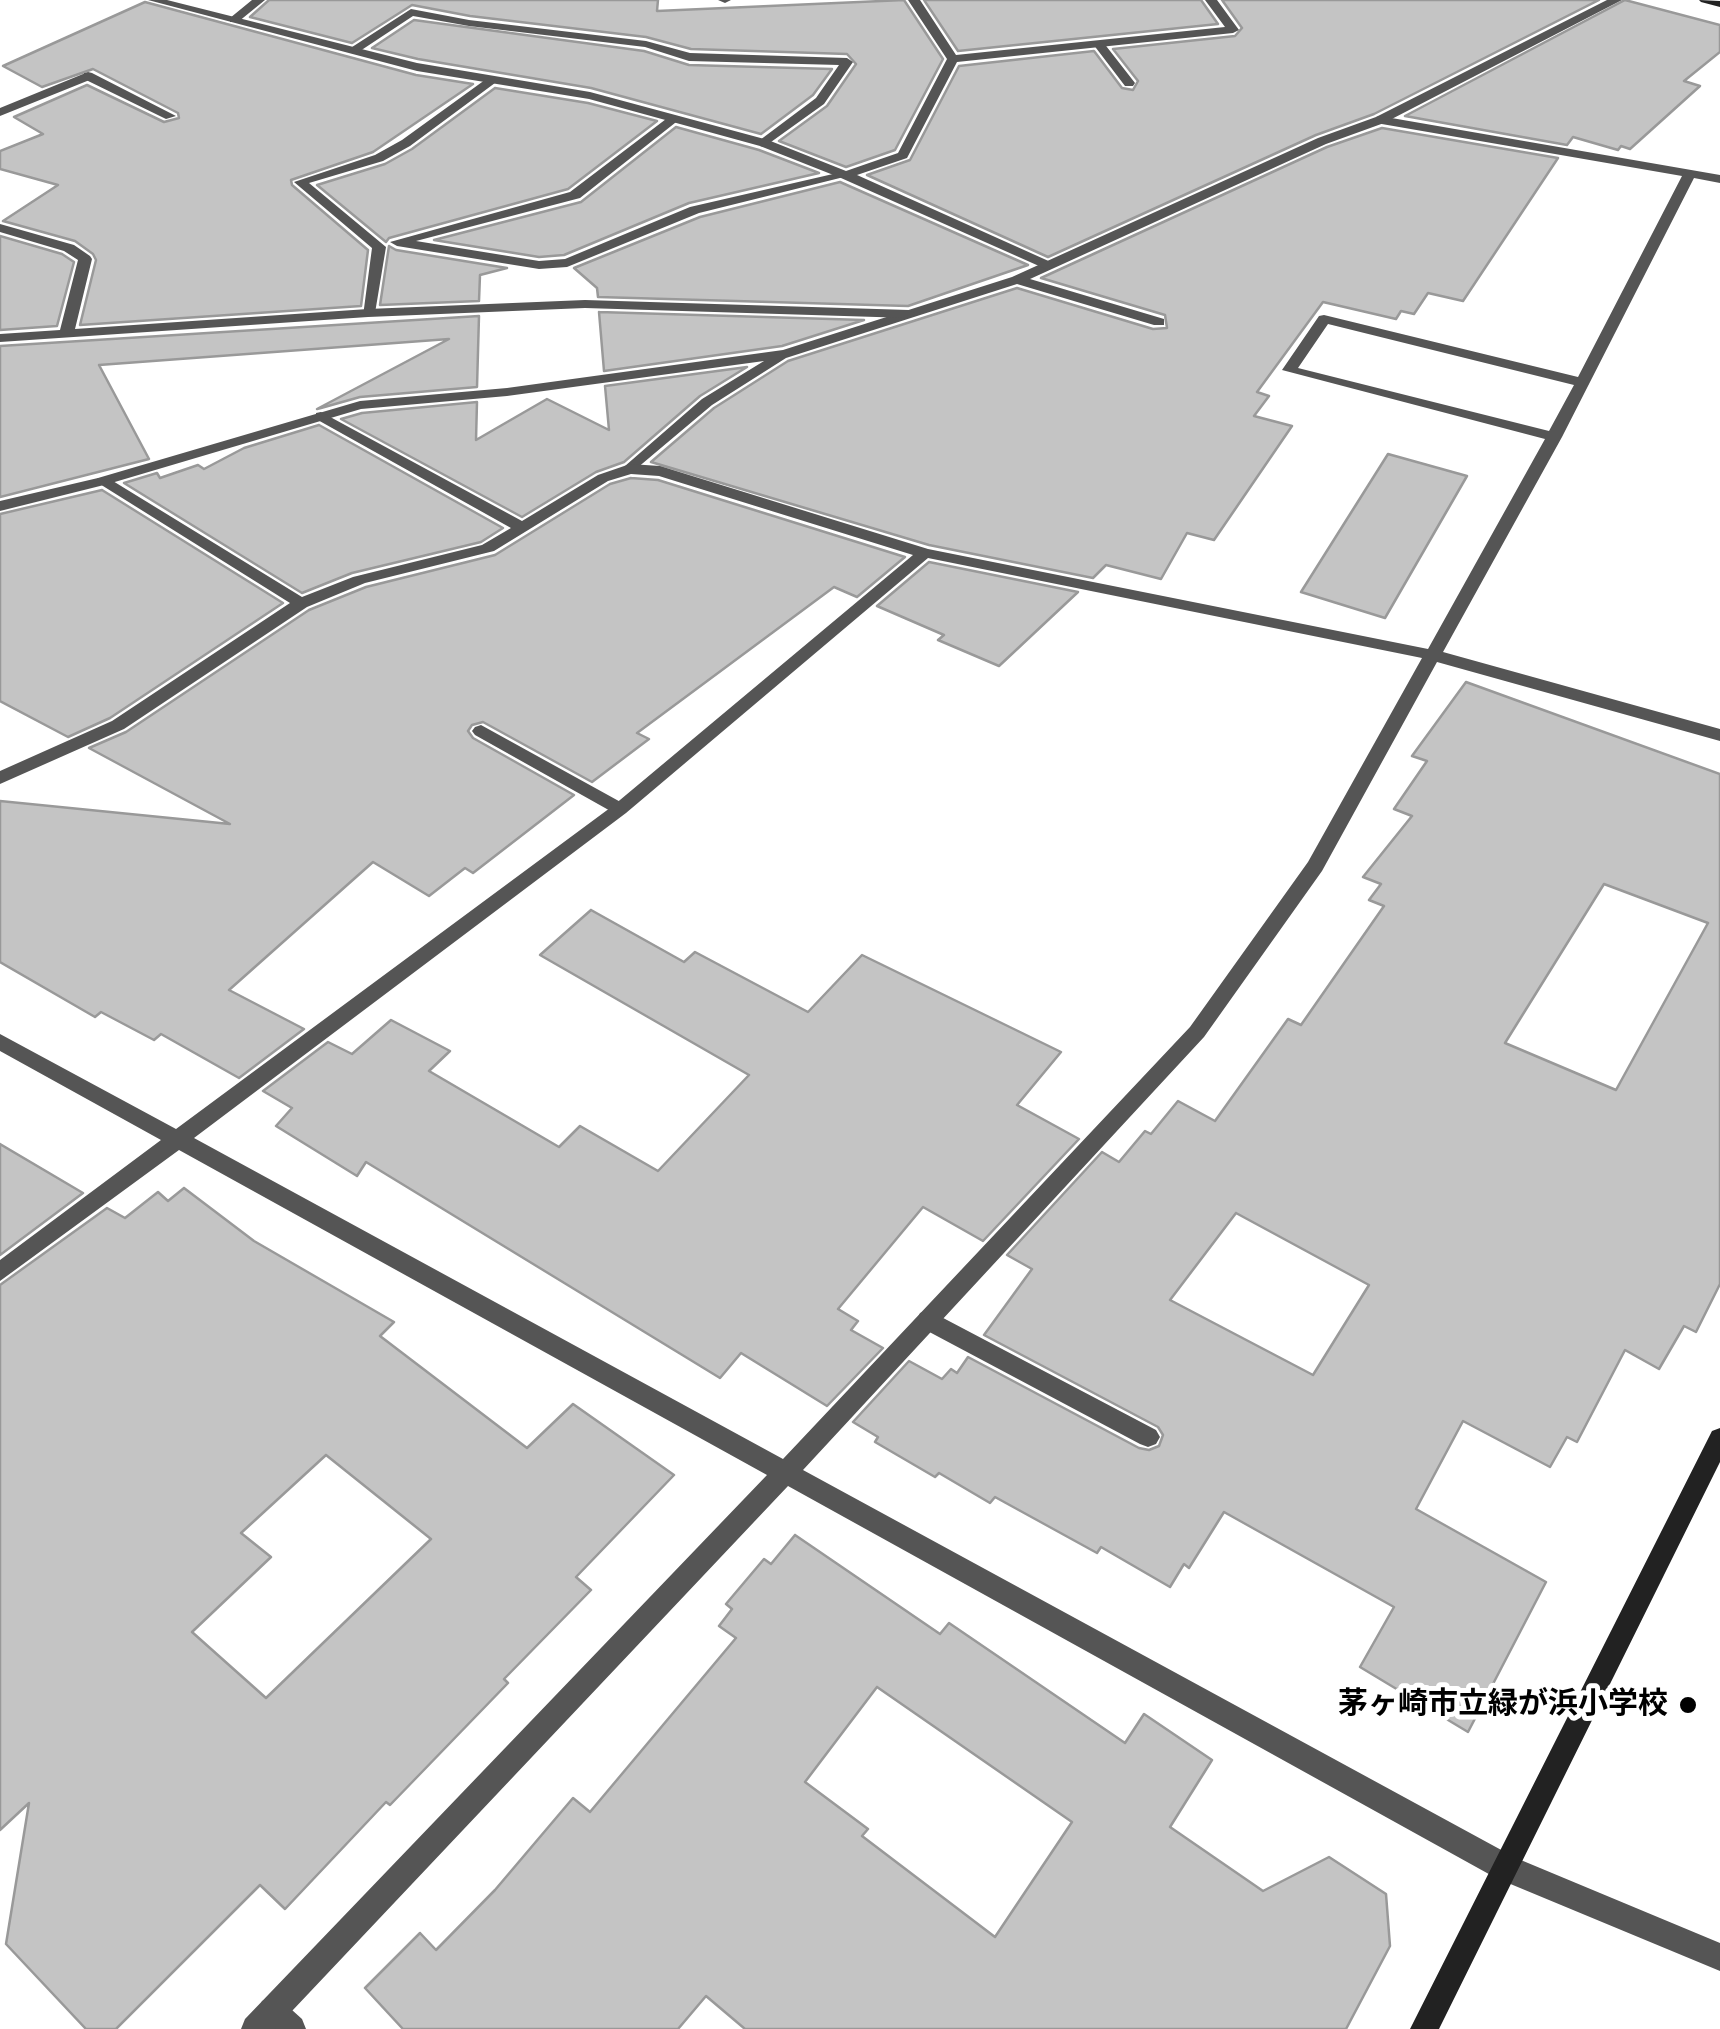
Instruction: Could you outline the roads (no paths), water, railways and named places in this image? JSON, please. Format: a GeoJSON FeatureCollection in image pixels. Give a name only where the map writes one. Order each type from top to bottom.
{"type":"FeatureCollection","features":[{"type":"Feature","properties":{"kind":"street"},"geometry":{"type":"LineString","coordinates":[[154,0],[353,51],[590,96],[764,144],[846,175],[1048,266]]}},
{"type":"Feature","properties":{"kind":"street"},"geometry":{"type":"LineString","coordinates":[[234,20],[259,0]]}},
{"type":"Feature","properties":{"kind":"street"},"geometry":{"type":"LineString","coordinates":[[914,0],[953,59]]}},
{"type":"Feature","properties":{"kind":"street"},"geometry":{"type":"LineString","coordinates":[[953,59],[1232,30],[1211,0]]}},
{"type":"Feature","properties":{"kind":"street"},"geometry":{"type":"LineString","coordinates":[[0,506],[360,405],[506,392],[785,354],[1016,280],[1322,142],[1380,120],[1616,0]]}},
{"type":"Feature","properties":{"kind":"street"},"geometry":{"type":"LineString","coordinates":[[1705,0],[1720,4]]}},
{"type":"Feature","properties":{"kind":"street"},"geometry":{"type":"LineString","coordinates":[[353,51],[411,12],[468,23],[646,44],[689,57],[846,62],[820,101],[764,144]]}},
{"type":"Feature","properties":{"kind":"street"},"geometry":{"type":"LineString","coordinates":[[1099,44],[1129,83]]}},
{"type":"Feature","properties":{"kind":"street"},"geometry":{"type":"LineString","coordinates":[[397,242],[539,265],[567,263],[695,210],[846,175],[903,155],[953,59]]}},
{"type":"Feature","properties":{"kind":"street"},"geometry":{"type":"LineString","coordinates":[[0,112],[88,76],[170,116]]}},
{"type":"Feature","properties":{"kind":"street"},"geometry":{"type":"LineString","coordinates":[[379,247],[300,182],[379,158],[493,80]]}},
{"type":"Feature","properties":{"kind":"street"},"geometry":{"type":"LineString","coordinates":[[379,247],[575,195],[674,118]]}},
{"type":"Feature","properties":{"kind":"street"},"geometry":{"type":"LineString","coordinates":[[1380,120],[1720,179]]}},
{"type":"Feature","properties":{"kind":"street"},"geometry":{"type":"LineString","coordinates":[[273,2023],[1198,1032],[1315,866],[1554,437],[1690,174]]}},
{"type":"Feature","properties":{"kind":"street"},"geometry":{"type":"LineString","coordinates":[[0,228],[69,248],[85,259],[66,334]]}},
{"type":"Feature","properties":{"kind":"street"},"geometry":{"type":"LineString","coordinates":[[368,313],[379,247]]}},
{"type":"Feature","properties":{"kind":"street"},"geometry":{"type":"LineString","coordinates":[[1016,280],[1160,322]]}},
{"type":"Feature","properties":{"kind":"street"},"geometry":{"type":"LineString","coordinates":[[0,338],[368,313],[584,304],[908,314]]}},
{"type":"Feature","properties":{"kind":"street"},"geometry":{"type":"LineString","coordinates":[[1554,437],[1290,370],[1324,319],[1581,382]]}},
{"type":"Feature","properties":{"kind":"street"},"geometry":{"type":"LineString","coordinates":[[0,778],[118,725],[301,602],[359,580],[488,548],[603,478],[630,468],[708,402],[785,354]]}},
{"type":"Feature","properties":{"kind":"street"},"geometry":{"type":"LineString","coordinates":[[321,416],[523,528]]}},
{"type":"Feature","properties":{"kind":"street"},"geometry":{"type":"LineString","coordinates":[[630,468],[660,471],[925,553],[1433,655],[1720,735]]}},
{"type":"Feature","properties":{"kind":"street"},"geometry":{"type":"LineString","coordinates":[[103,480],[301,602]]}},
{"type":"Feature","properties":{"kind":"street"},"geometry":{"type":"LineString","coordinates":[[0,1272],[620,809],[925,553]]}},
{"type":"Feature","properties":{"kind":"street"},"geometry":{"type":"LineString","coordinates":[[481,731],[620,809]]}},
{"type":"Feature","properties":{"kind":"street"},"geometry":{"type":"LineString","coordinates":[[0,1042],[1506,1868],[1720,1957]]}},
{"type":"Feature","properties":{"kind":"street"},"geometry":{"type":"LineString","coordinates":[[928,1320],[1148,1437]]}},
{"type":"Feature","properties":{"kind":"street"},"geometry":{"type":"LineString","coordinates":[[1424,2029],[1720,1438]]}},
{"type":"Feature","properties":{"kind":"place","name":"茅ヶ崎市立緑が浜小学校"},"geometry":{"type":"Point","coordinates":[1688,1705]}}]}
